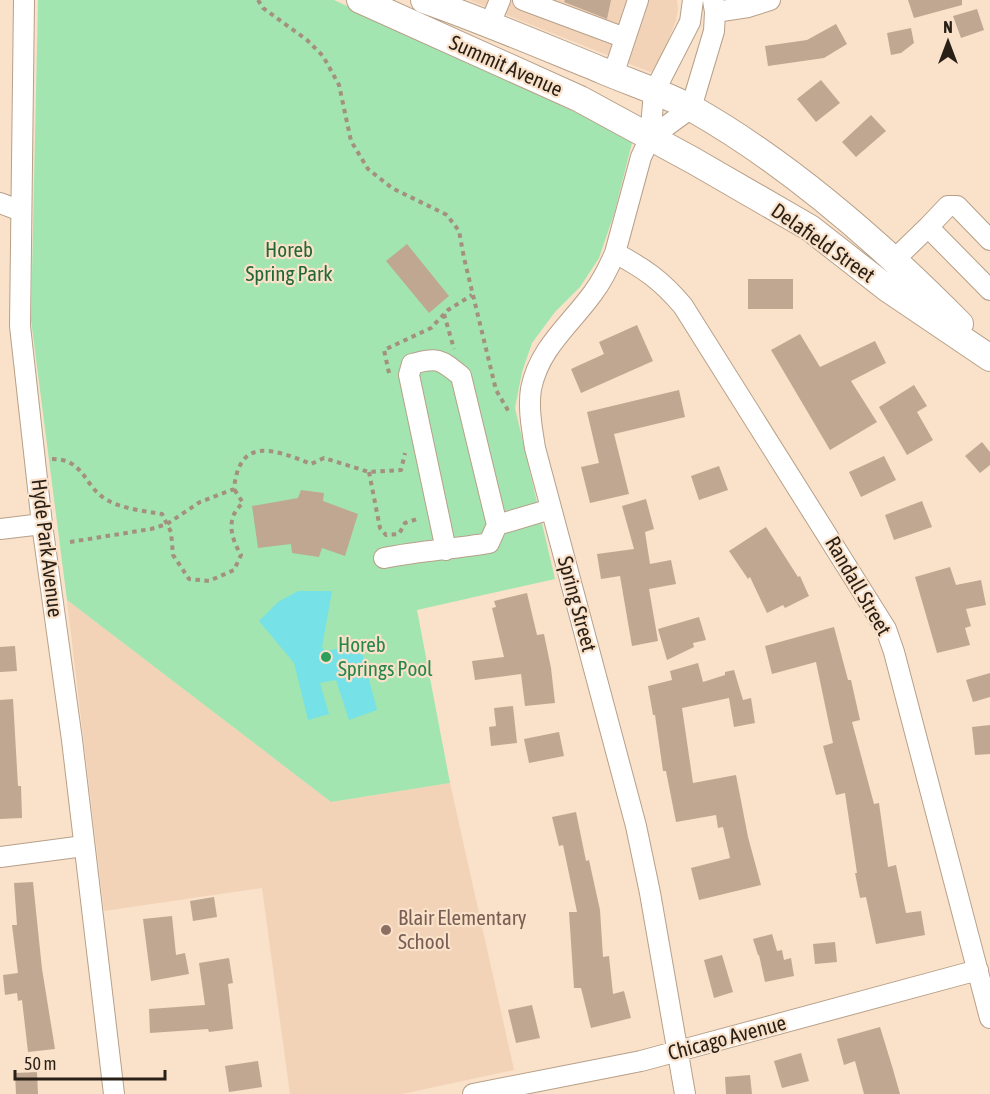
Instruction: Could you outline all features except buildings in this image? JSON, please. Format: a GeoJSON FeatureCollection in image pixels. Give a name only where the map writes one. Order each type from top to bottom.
{"type":"FeatureCollection","features":[{"type":"Feature","properties":{"kind":"main road","name":"Summit Avenue"},"geometry":{"type":"LineString","coordinates":[[360,0],[580,99],[650,138]]}},
{"type":"Feature","properties":{"kind":"main road","name":"Summit Avenue"},"geometry":{"type":"LineString","coordinates":[[424,0],[490,24],[691,108]]}},
{"type":"Feature","properties":{"kind":"main road","name":"Delafield Street"},"geometry":{"type":"LineString","coordinates":[[691,108],[764,153],[894,260],[913,276],[990,356]]}},
{"type":"Feature","properties":{"kind":"main road","name":"Delafield Street"},"geometry":{"type":"LineString","coordinates":[[650,138],[810,228],[888,289],[990,356]]}},
{"type":"Feature","properties":{"kind":"street","name":"Hyde Park Avenue"},"geometry":{"type":"LineString","coordinates":[[24,0],[20,326],[42,524],[72,740],[114,1094]]}},
{"type":"Feature","properties":{"kind":"street"},"geometry":{"type":"LineString","coordinates":[[490,24],[500,0]]}},
{"type":"Feature","properties":{"kind":"street"},"geometry":{"type":"LineString","coordinates":[[523,0],[625,38]]}},
{"type":"Feature","properties":{"kind":"street"},"geometry":{"type":"LineString","coordinates":[[613,75],[638,0]]}},
{"type":"Feature","properties":{"kind":"street"},"geometry":{"type":"LineString","coordinates":[[650,138],[654,92],[690,22],[693,0]]}},
{"type":"Feature","properties":{"kind":"street"},"geometry":{"type":"LineString","coordinates":[[650,138],[691,108],[714,31],[714,6],[748,7],[770,0]]}},
{"type":"Feature","properties":{"kind":"street","name":"Spring Street"},"geometry":{"type":"LineString","coordinates":[[650,138],[641,157],[615,253],[593,293],[543,356],[531,391],[530,420],[535,448],[636,826],[685,1094]]}},
{"type":"Feature","properties":{"kind":"street"},"geometry":{"type":"LineString","coordinates":[[0,203],[21,211]]}},
{"type":"Feature","properties":{"kind":"street"},"geometry":{"type":"LineString","coordinates":[[894,260],[948,206],[957,206],[990,240]]}},
{"type":"Feature","properties":{"kind":"street"},"geometry":{"type":"LineString","coordinates":[[928,227],[990,290]]}},
{"type":"Feature","properties":{"kind":"street","name":"Randall Street"},"geometry":{"type":"LineString","coordinates":[[615,253],[639,265],[659,280],[683,306],[886,629],[990,1018]]}},
{"type":"Feature","properties":{"kind":"street"},"geometry":{"type":"LineString","coordinates":[[384,558],[425,550],[446,550],[489,543],[497,525],[461,376],[443,361],[433,359],[412,364],[409,375],[446,550]]}},
{"type":"Feature","properties":{"kind":"street"},"geometry":{"type":"LineString","coordinates":[[497,525],[551,509]]}},
{"type":"Feature","properties":{"kind":"street"},"geometry":{"type":"LineString","coordinates":[[0,529],[42,524]]}},
{"type":"Feature","properties":{"kind":"street"},"geometry":{"type":"LineString","coordinates":[[0,857],[84,846]]}},
{"type":"Feature","properties":{"kind":"street","name":"Chicago Avenue"},"geometry":{"type":"LineString","coordinates":[[473,1094],[641,1061],[978,970]]}},
{"type":"Feature","properties":{"kind":"path"},"geometry":{"type":"LineString","coordinates":[[258,0],[263,8],[307,40],[322,56],[339,85],[351,141],[368,170],[392,188],[447,215],[459,231],[472,295],[496,390],[509,412]]}},
{"type":"Feature","properties":{"kind":"path"},"geometry":{"type":"LineString","coordinates":[[392,382],[384,350],[431,328],[444,314],[472,295]]}},
{"type":"Feature","properties":{"kind":"path"},"geometry":{"type":"LineString","coordinates":[[444,314],[454,347],[454,371]]}},
{"type":"Feature","properties":{"kind":"path"},"geometry":{"type":"LineString","coordinates":[[60,459],[76,465],[89,483],[106,499],[132,510],[162,514],[171,532],[173,555],[189,579],[209,581],[234,570],[241,555],[232,540],[232,524],[235,510],[243,503],[234,489],[235,473],[245,456],[260,451],[284,453],[311,464],[324,458],[369,472],[401,470],[407,447]]}},
{"type":"Feature","properties":{"kind":"path"},"geometry":{"type":"LineString","coordinates":[[369,472],[380,528],[386,535],[399,534],[405,523],[438,513]]}},
{"type":"Feature","properties":{"kind":"path"},"geometry":{"type":"LineString","coordinates":[[70,542],[151,529],[167,524],[200,502],[234,489]]}},
{"type":"Feature","properties":{"kind":"shaded area"},"geometry":{"type":"Polygon","coordinates":[[[469,0],[677,0],[678,9],[657,69],[650,72],[469,0]]]}},
{"type":"Feature","properties":{"kind":"shaded area"},"geometry":{"type":"Polygon","coordinates":[[[67,600],[331,802],[450,783],[514,1070],[402,1094],[290,1094],[262,888],[104,911],[67,600]]]}},
{"type":"Feature","properties":{"kind":"green space","name":"Horeb Spring Park"},"geometry":{"type":"Polygon","coordinates":[[[38,0],[334,0],[633,139],[614,214],[599,258],[580,287],[555,312],[532,343],[522,372],[515,408],[555,579],[417,610],[450,783],[331,802],[67,600],[31,320],[38,0]]]}},
{"type":"Feature","properties":{"kind":"water","name":"Horeb Springs Pool"},"geometry":{"type":"Polygon","coordinates":[[[298,591],[332,591],[322,647],[325,651],[360,645],[377,710],[349,720],[336,680],[320,683],[329,714],[308,720],[294,663],[259,621],[278,602],[298,591]]]}},
{"type":"Feature","properties":{"kind":"place","name":"Horeb Springs Pool"},"geometry":{"type":"Point","coordinates":[326,657]}},
{"type":"Feature","properties":{"kind":"place","name":"Blair Elementary School"},"geometry":{"type":"Point","coordinates":[386,930]}}]}
